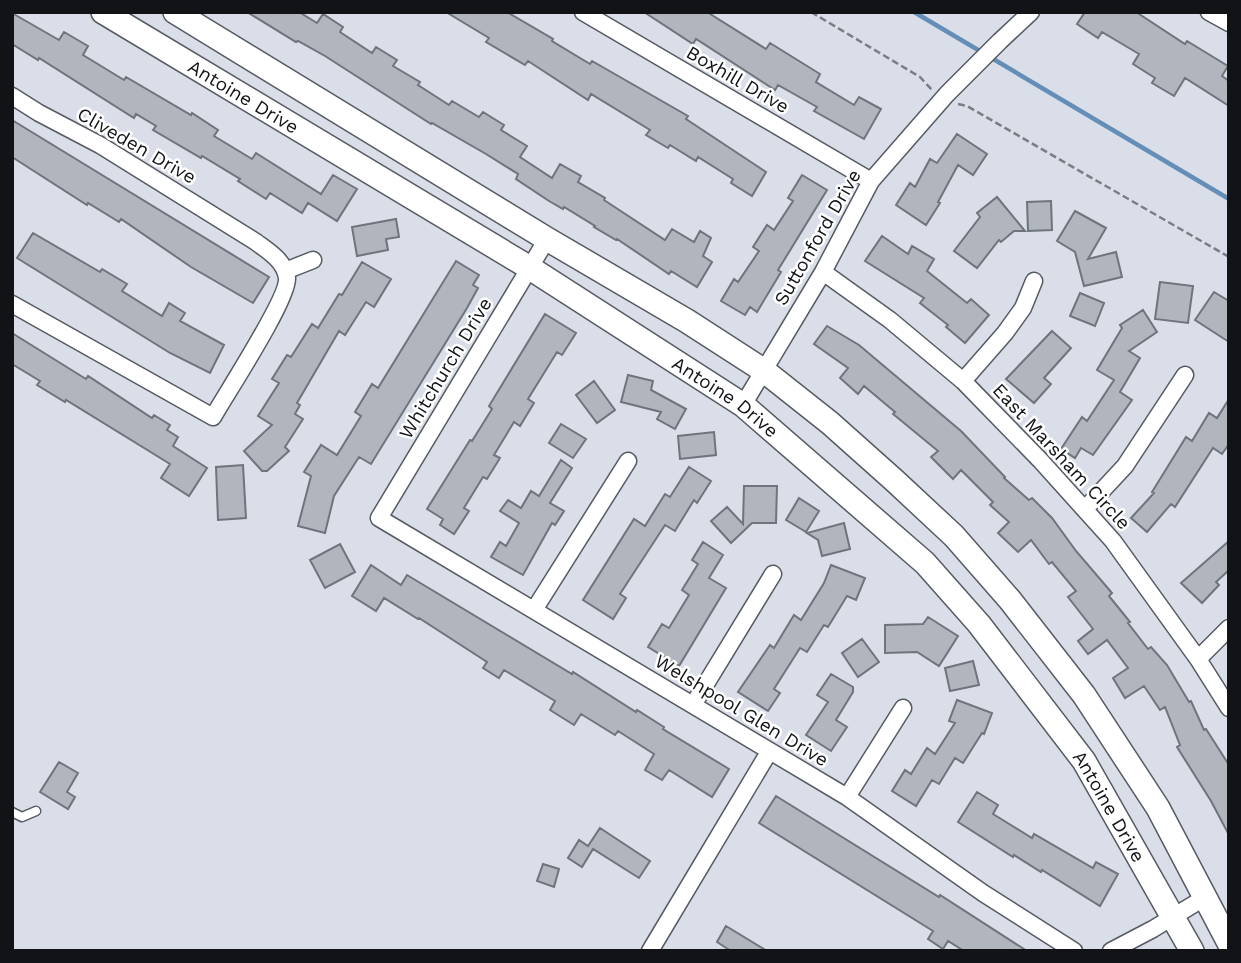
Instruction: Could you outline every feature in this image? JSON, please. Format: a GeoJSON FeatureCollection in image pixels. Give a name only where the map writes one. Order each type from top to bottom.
{"type":"FeatureCollection","features":[{"type":"Feature","properties":{"kind":"main road","name":"Antoine Drive"},"geometry":{"type":"LineString","coordinates":[[103,12],[530,268],[743,405],[925,562],[979,624],[1084,761],[1192,951]]}},
{"type":"Feature","properties":{"kind":"main road","name":"Antoine Drive"},"geometry":{"type":"LineString","coordinates":[[175,12],[547,239],[687,321],[763,370],[830,423],[954,536],[1010,600],[1084,695],[1158,808],[1229,943]]}},
{"type":"Feature","properties":{"kind":"main road"},"geometry":{"type":"LineString","coordinates":[[293,124],[312,94]]}},
{"type":"Feature","properties":{"kind":"main road"},"geometry":{"type":"LineString","coordinates":[[979,624],[1010,600]]}},
{"type":"Feature","properties":{"kind":"street","name":"Boxhill Drive"},"geometry":{"type":"LineString","coordinates":[[583,12],[871,181]]}},
{"type":"Feature","properties":{"kind":"street","name":"Suttonford Drive"},"geometry":{"type":"LineString","coordinates":[[743,405],[823,272],[871,181],[944,97],[1031,12]]}},
{"type":"Feature","properties":{"kind":"street"},"geometry":{"type":"LineString","coordinates":[[1209,12],[1229,23]]}},
{"type":"Feature","properties":{"kind":"street","name":"Cliveden Drive"},"geometry":{"type":"LineString","coordinates":[[12,96],[100,145],[239,232],[269,252],[285,271]]}},
{"type":"Feature","properties":{"kind":"street","name":"Whitchurch Drive"},"geometry":{"type":"LineString","coordinates":[[379,518],[547,239]]}},
{"type":"Feature","properties":{"kind":"street"},"geometry":{"type":"LineString","coordinates":[[12,304],[213,416],[285,292],[288,282],[285,271],[313,260]]}},
{"type":"Feature","properties":{"kind":"street","name":"East Marsham Circle"},"geometry":{"type":"LineString","coordinates":[[823,272],[890,320],[963,381],[1085,509],[1113,541],[1198,659],[1229,708]]}},
{"type":"Feature","properties":{"kind":"street"},"geometry":{"type":"LineString","coordinates":[[963,381],[1006,333],[1023,308],[1034,281]]}},
{"type":"Feature","properties":{"kind":"street"},"geometry":{"type":"LineString","coordinates":[[1085,509],[1125,466],[1185,375]]}},
{"type":"Feature","properties":{"kind":"street"},"geometry":{"type":"LineString","coordinates":[[534,610],[628,461]]}},
{"type":"Feature","properties":{"kind":"street","name":"Welshpool Glen Drive"},"geometry":{"type":"LineString","coordinates":[[379,518],[846,797],[984,893],[1074,951]]}},
{"type":"Feature","properties":{"kind":"street"},"geometry":{"type":"LineString","coordinates":[[693,705],[773,574]]}},
{"type":"Feature","properties":{"kind":"street"},"geometry":{"type":"LineString","coordinates":[[1198,659],[1229,628]]}},
{"type":"Feature","properties":{"kind":"street"},"geometry":{"type":"LineString","coordinates":[[846,797],[903,708]]}},
{"type":"Feature","properties":{"kind":"street"},"geometry":{"type":"LineString","coordinates":[[650,951],[769,752]]}},
{"type":"Feature","properties":{"kind":"street"},"geometry":{"type":"LineString","coordinates":[[1111,951],[1204,898]]}},
{"type":"Feature","properties":{"kind":"lane"},"geometry":{"type":"LineString","coordinates":[[12,812],[22,817],[36,811]]}},
{"type":"Feature","properties":{"kind":"path"},"geometry":{"type":"LineString","coordinates":[[811,12],[920,78],[944,97],[967,106],[1229,257]]}},
{"type":"Feature","properties":{"kind":"building"},"geometry":{"type":"Polygon","coordinates":[[[247,12],[299,12],[317,23],[323,14],[343,27],[340,32],[372,53],[376,47],[397,60],[393,66],[420,82],[418,85],[449,105],[452,101],[479,117],[483,112],[504,125],[501,130],[527,146],[520,157],[552,178],[560,164],[581,176],[578,182],[665,240],[672,229],[694,242],[700,231],[711,238],[703,256],[712,262],[697,287],[671,271],[669,274],[617,239],[549,201],[516,179],[518,174],[486,154],[431,124],[325,56],[247,12]]]}},
{"type":"Feature","properties":{"kind":"building"},"geometry":{"type":"Polygon","coordinates":[[[446,12],[507,12],[590,64],[592,61],[688,116],[686,119],[766,172],[752,196],[731,183],[733,179],[698,157],[696,161],[670,145],[668,148],[646,135],[650,130],[591,94],[588,100],[528,61],[525,65],[486,42],[489,38],[446,12]]]}},
{"type":"Feature","properties":{"kind":"building"},"geometry":{"type":"Polygon","coordinates":[[[644,12],[707,12],[766,49],[770,43],[820,74],[816,82],[854,105],[859,97],[881,109],[864,139],[814,111],[817,107],[778,85],[775,90],[696,39],[693,44],[644,12]]]}},
{"type":"Feature","properties":{"kind":"building"},"geometry":{"type":"Polygon","coordinates":[[[1085,12],[1136,12],[1185,44],[1187,41],[1228,66],[1222,76],[1229,81],[1229,106],[1185,78],[1174,96],[1152,83],[1155,78],[1133,64],[1139,54],[1102,32],[1098,38],[1077,24],[1085,12]]]}},
{"type":"Feature","properties":{"kind":"building"},"geometry":{"type":"Polygon","coordinates":[[[12,13],[59,40],[64,32],[88,46],[83,55],[124,80],[126,77],[191,115],[192,113],[218,130],[214,136],[252,159],[256,153],[321,194],[333,175],[357,189],[337,221],[308,203],[302,213],[270,193],[266,199],[238,181],[240,179],[153,130],[156,126],[136,114],[134,118],[12,44],[12,13]]]}},
{"type":"Feature","properties":{"kind":"building"},"geometry":{"type":"Polygon","coordinates":[[[12,120],[269,277],[253,303],[191,267],[121,219],[119,222],[88,203],[87,205],[12,157],[12,120]]]}},
{"type":"Feature","properties":{"kind":"building"},"geometry":{"type":"Polygon","coordinates":[[[957,134],[987,154],[973,175],[958,165],[926,225],[896,205],[910,183],[915,187],[930,159],[937,163],[957,134]]]}},
{"type":"Feature","properties":{"kind":"building"},"geometry":{"type":"Polygon","coordinates":[[[802,175],[827,190],[778,270],[781,272],[757,312],[750,307],[745,315],[721,301],[734,279],[738,282],[759,251],[753,247],[767,225],[774,230],[793,201],[788,198],[802,175]]]}},
{"type":"Feature","properties":{"kind":"building"},"geometry":{"type":"Polygon","coordinates":[[[997,197],[1025,231],[1014,231],[1001,242],[999,240],[977,268],[954,251],[980,217],[977,213],[997,197]]]}},
{"type":"Feature","properties":{"kind":"building"},"geometry":{"type":"Polygon","coordinates":[[[1051,201],[1052,230],[1028,231],[1027,202],[1051,201]]]}},
{"type":"Feature","properties":{"kind":"building"},"geometry":{"type":"Polygon","coordinates":[[[1075,211],[1106,228],[1088,259],[1116,252],[1122,277],[1084,286],[1075,252],[1057,241],[1075,211]]]}},
{"type":"Feature","properties":{"kind":"building"},"geometry":{"type":"Polygon","coordinates":[[[396,219],[399,237],[386,239],[388,250],[357,256],[352,227],[396,219]]]}},
{"type":"Feature","properties":{"kind":"building"},"geometry":{"type":"Polygon","coordinates":[[[33,233],[100,272],[102,269],[127,284],[122,291],[162,316],[169,303],[185,313],[180,321],[224,345],[210,373],[170,353],[17,258],[33,233]]]}},
{"type":"Feature","properties":{"kind":"building"},"geometry":{"type":"Polygon","coordinates":[[[882,236],[908,254],[912,246],[934,259],[927,271],[967,303],[971,299],[989,315],[965,343],[946,327],[948,325],[920,303],[924,298],[865,261],[882,236]]]}},
{"type":"Feature","properties":{"kind":"building"},"geometry":{"type":"Polygon","coordinates":[[[456,261],[479,275],[473,285],[478,288],[467,308],[371,464],[359,457],[334,496],[325,533],[298,526],[311,476],[304,472],[321,445],[337,455],[361,416],[355,412],[372,384],[378,388],[456,261]]]}},
{"type":"Feature","properties":{"kind":"building"},"geometry":{"type":"Polygon","coordinates":[[[362,262],[391,279],[374,307],[366,302],[345,335],[339,331],[297,403],[300,405],[295,414],[303,419],[285,447],[289,451],[267,471],[262,471],[244,451],[272,425],[258,416],[279,383],[272,379],[287,355],[291,357],[312,324],[318,328],[362,262]]]}},
{"type":"Feature","properties":{"kind":"building"},"geometry":{"type":"Polygon","coordinates":[[[1160,282],[1193,286],[1188,323],[1155,319],[1160,282]]]}},
{"type":"Feature","properties":{"kind":"building"},"geometry":{"type":"Polygon","coordinates":[[[1214,292],[1229,301],[1229,342],[1195,320],[1214,292]]]}},
{"type":"Feature","properties":{"kind":"building"},"geometry":{"type":"Polygon","coordinates":[[[1080,293],[1104,303],[1095,326],[1070,316],[1080,293]]]}},
{"type":"Feature","properties":{"kind":"building"},"geometry":{"type":"Polygon","coordinates":[[[1143,310],[1157,332],[1129,351],[1140,358],[1120,392],[1132,400],[1093,455],[1081,448],[1075,458],[1061,449],[1082,417],[1087,421],[1114,380],[1097,370],[1122,328],[1120,325],[1143,310]]]}},
{"type":"Feature","properties":{"kind":"building"},"geometry":{"type":"Polygon","coordinates":[[[545,314],[576,333],[562,355],[557,352],[528,399],[534,403],[520,426],[514,422],[494,455],[500,458],[487,479],[483,477],[464,508],[469,511],[454,534],[440,525],[443,519],[427,509],[492,409],[489,406],[545,314]]]}},
{"type":"Feature","properties":{"kind":"building"},"geometry":{"type":"Polygon","coordinates":[[[827,326],[859,345],[961,431],[1004,478],[1029,500],[1032,498],[1052,518],[1112,593],[1109,596],[1130,622],[1128,623],[1148,649],[1151,647],[1167,665],[1189,702],[1191,701],[1204,730],[1206,729],[1229,765],[1229,835],[1177,747],[1180,745],[1165,707],[1160,710],[1144,686],[1125,698],[1113,678],[1128,668],[1107,640],[1088,654],[1078,641],[1093,629],[1068,597],[1076,591],[1052,562],[1049,564],[1031,540],[1018,552],[998,533],[1009,522],[990,505],[993,502],[961,470],[953,479],[931,457],[938,451],[893,414],[895,412],[864,386],[858,394],[840,378],[848,368],[814,344],[827,326]]]}},
{"type":"Feature","properties":{"kind":"building"},"geometry":{"type":"Polygon","coordinates":[[[1052,331],[1071,348],[1044,378],[1051,384],[1034,403],[1006,379],[1052,331]]]}},
{"type":"Feature","properties":{"kind":"building"},"geometry":{"type":"Polygon","coordinates":[[[12,333],[86,379],[88,376],[152,418],[154,415],[170,425],[167,430],[178,437],[173,446],[207,468],[189,496],[161,478],[170,464],[37,385],[40,381],[12,364],[12,333]]]}},
{"type":"Feature","properties":{"kind":"building"},"geometry":{"type":"Polygon","coordinates":[[[628,375],[653,381],[651,390],[686,409],[675,429],[657,419],[661,412],[621,402],[628,375]]]}},
{"type":"Feature","properties":{"kind":"building"},"geometry":{"type":"Polygon","coordinates":[[[594,381],[615,410],[597,423],[576,395],[594,381]]]}},
{"type":"Feature","properties":{"kind":"building"},"geometry":{"type":"Polygon","coordinates":[[[1229,399],[1229,444],[1222,454],[1213,448],[1175,507],[1171,504],[1147,532],[1131,518],[1154,493],[1152,492],[1186,437],[1192,441],[1209,413],[1217,418],[1229,399]]]}},
{"type":"Feature","properties":{"kind":"building"},"geometry":{"type":"Polygon","coordinates":[[[561,424],[586,439],[573,458],[549,443],[561,424]]]}},
{"type":"Feature","properties":{"kind":"building"},"geometry":{"type":"Polygon","coordinates":[[[714,432],[716,455],[680,459],[678,436],[714,432]]]}},
{"type":"Feature","properties":{"kind":"building"},"geometry":{"type":"Polygon","coordinates":[[[561,460],[572,468],[550,503],[564,511],[555,525],[552,523],[523,575],[491,557],[500,542],[506,546],[519,523],[500,511],[508,500],[521,508],[531,491],[539,496],[561,460]]]}},
{"type":"Feature","properties":{"kind":"building"},"geometry":{"type":"Polygon","coordinates":[[[243,465],[246,518],[218,520],[216,467],[243,465]]]}},
{"type":"Feature","properties":{"kind":"building"},"geometry":{"type":"Polygon","coordinates":[[[689,467],[711,481],[697,503],[694,500],[675,531],[665,525],[620,594],[626,598],[613,619],[583,600],[634,519],[645,526],[665,494],[670,497],[689,467]]]}},
{"type":"Feature","properties":{"kind":"building"},"geometry":{"type":"Polygon","coordinates":[[[744,486],[777,486],[776,523],[752,523],[731,543],[711,521],[727,507],[743,524],[744,486]]]}},
{"type":"Feature","properties":{"kind":"building"},"geometry":{"type":"Polygon","coordinates":[[[799,498],[819,511],[806,532],[786,520],[799,498]]]}},
{"type":"Feature","properties":{"kind":"building"},"geometry":{"type":"Polygon","coordinates":[[[844,523],[850,549],[822,556],[818,540],[807,533],[844,523]]]}},
{"type":"Feature","properties":{"kind":"building"},"geometry":{"type":"Polygon","coordinates":[[[1229,541],[1229,570],[1216,582],[1219,585],[1202,603],[1181,583],[1229,541]]]}},
{"type":"Feature","properties":{"kind":"building"},"geometry":{"type":"Polygon","coordinates":[[[703,542],[723,555],[709,578],[726,588],[679,666],[648,647],[662,624],[669,628],[689,595],[682,590],[698,564],[692,560],[703,542]]]}},
{"type":"Feature","properties":{"kind":"building"},"geometry":{"type":"Polygon","coordinates":[[[340,544],[355,572],[325,588],[310,560],[340,544]]]}},
{"type":"Feature","properties":{"kind":"building"},"geometry":{"type":"Polygon","coordinates":[[[371,565],[401,585],[407,575],[636,712],[637,710],[729,769],[712,797],[669,770],[662,780],[645,770],[654,754],[618,731],[615,735],[581,714],[574,725],[550,710],[555,701],[504,670],[499,678],[483,668],[487,662],[384,598],[376,611],[352,596],[371,565]]]}},
{"type":"Feature","properties":{"kind":"building"},"geometry":{"type":"Polygon","coordinates":[[[831,565],[865,578],[856,600],[847,596],[828,627],[824,625],[807,652],[800,648],[774,689],[780,693],[768,711],[738,692],[770,645],[774,648],[794,615],[801,620],[824,583],[831,565]]]}},
{"type":"Feature","properties":{"kind":"building"},"geometry":{"type":"Polygon","coordinates":[[[928,617],[958,636],[939,666],[917,652],[885,653],[885,625],[923,624],[928,617]]]}},
{"type":"Feature","properties":{"kind":"building"},"geometry":{"type":"Polygon","coordinates":[[[862,639],[879,662],[858,677],[842,653],[862,639]]]}},
{"type":"Feature","properties":{"kind":"building"},"geometry":{"type":"Polygon","coordinates":[[[973,661],[979,685],[950,691],[945,668],[973,661]]]}},
{"type":"Feature","properties":{"kind":"building"},"geometry":{"type":"Polygon","coordinates":[[[831,674],[853,687],[853,692],[836,720],[847,727],[831,751],[806,735],[828,702],[817,695],[831,674]]]}},
{"type":"Feature","properties":{"kind":"building"},"geometry":{"type":"Polygon","coordinates":[[[957,700],[992,713],[984,734],[982,733],[963,763],[955,758],[939,784],[932,780],[916,806],[892,791],[905,770],[911,774],[927,748],[935,754],[955,723],[949,721],[957,700]]]}},
{"type":"Feature","properties":{"kind":"building"},"geometry":{"type":"Polygon","coordinates":[[[59,762],[78,773],[67,792],[75,797],[68,809],[40,792],[59,762]]]}},
{"type":"Feature","properties":{"kind":"building"},"geometry":{"type":"Polygon","coordinates":[[[977,792],[998,805],[993,814],[1032,838],[1034,834],[1093,868],[1096,862],[1118,874],[1100,906],[1042,870],[1041,872],[1014,855],[1013,857],[958,822],[977,792]]]}},
{"type":"Feature","properties":{"kind":"building"},"geometry":{"type":"Polygon","coordinates":[[[776,796],[1027,951],[964,951],[948,941],[943,949],[928,939],[933,931],[759,823],[776,796]]]}},
{"type":"Feature","properties":{"kind":"building"},"geometry":{"type":"Polygon","coordinates":[[[600,828],[650,861],[639,878],[593,849],[582,867],[568,858],[579,840],[588,846],[600,828]]]}},
{"type":"Feature","properties":{"kind":"building"},"geometry":{"type":"Polygon","coordinates":[[[543,864],[559,869],[554,887],[537,881],[543,864]]]}},
{"type":"Feature","properties":{"kind":"building"},"geometry":{"type":"Polygon","coordinates":[[[726,926],[767,951],[731,951],[717,942],[726,926]]]}},
{"type":"Feature","properties":{"kind":"waterway"},"geometry":{"type":"LineString","coordinates":[[914,12],[1229,199]]}}]}
